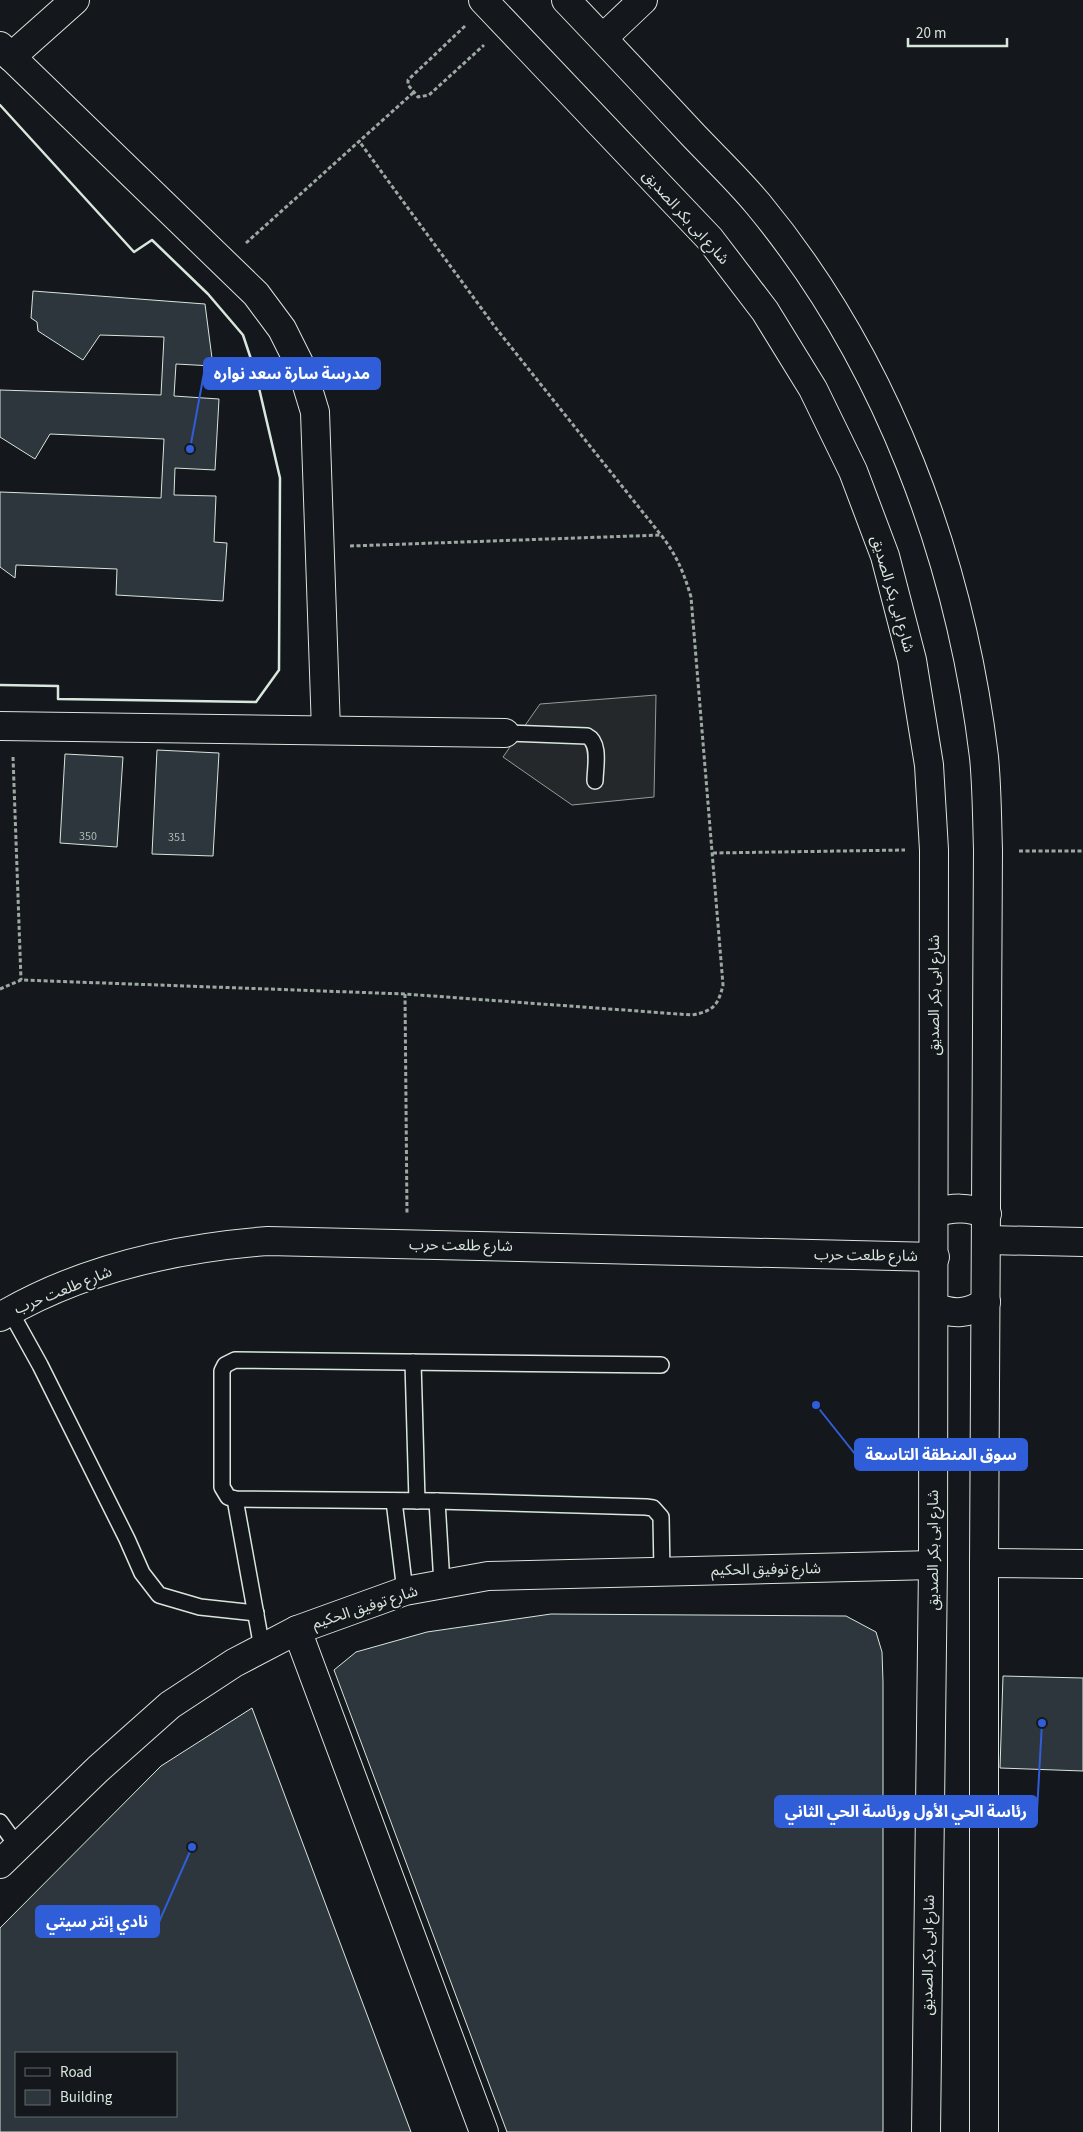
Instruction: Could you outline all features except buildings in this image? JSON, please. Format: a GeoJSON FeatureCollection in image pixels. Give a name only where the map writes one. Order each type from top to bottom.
{"type":"FeatureCollection","features":[{"type":"Feature","properties":{"kind":"main road"},"geometry":{"type":"LineString","coordinates":[[75,0],[6,52],[261,301],[282,329],[302,369],[315,412],[326,730]]}},
{"type":"Feature","properties":{"kind":"main road"},"geometry":{"type":"LineString","coordinates":[[566,0],[758,204],[816,281],[866,364],[906,452],[938,543],[967,649],[984,759],[988,850],[984,1563],[984,2132]]}},
{"type":"Feature","properties":{"kind":"main road"},"geometry":{"type":"LineString","coordinates":[[603,38],[643,0]]}},
{"type":"Feature","properties":{"kind":"main road","name":"شارع ابى بكر الصديق"},"geometry":{"type":"LineString","coordinates":[[485,2],[710,239],[765,311],[813,389],[853,471],[885,556],[912,660],[929,765],[934,850],[935,1257],[926,2132]]}},
{"type":"Feature","properties":{"kind":"main road"},"geometry":{"type":"LineString","coordinates":[[6,726],[505,733]]}},
{"type":"Feature","properties":{"kind":"main road"},"geometry":{"type":"LineString","coordinates":[[934,1212],[961,1207],[974,1209],[987,1227],[1083,1242]]}},
{"type":"Feature","properties":{"kind":"main road","name":"شارع طلعت حرب"},"geometry":{"type":"LineString","coordinates":[[5,1314],[92,1275],[135,1262],[223,1245],[268,1241],[935,1257]]}},
{"type":"Feature","properties":{"kind":"main road"},"geometry":{"type":"LineString","coordinates":[[934,1307],[947,1312],[961,1313],[974,1310],[986,1302]]}},
{"type":"Feature","properties":{"kind":"main road"},"geometry":{"type":"LineString","coordinates":[[984,1563],[1083,1564]]}},
{"type":"Feature","properties":{"kind":"main road","name":"شارع توفيق الحكيم"},"geometry":{"type":"LineString","coordinates":[[9,1855],[98,1769],[170,1706],[234,1663],[297,1630],[405,1591],[488,1576],[933,1565]]}},
{"type":"Feature","properties":{"kind":"main road"},"geometry":{"type":"LineString","coordinates":[[297,1630],[484,2132]]}},
{"type":"Feature","properties":{"kind":"lane"},"geometry":{"type":"LineString","coordinates":[[505,733],[587,736],[595,745],[595,781]]}},
{"type":"Feature","properties":{"kind":"lane"},"geometry":{"type":"LineString","coordinates":[[5,1314],[40,1364],[142,1573],[159,1595],[200,1607],[256,1613]]}},
{"type":"Feature","properties":{"kind":"lane"},"geometry":{"type":"LineString","coordinates":[[661,1364],[235,1360],[230,1362],[222,1371],[222,1487],[228,1497],[235,1499],[437,1501],[653,1508],[661,1517],[662,1572]]}},
{"type":"Feature","properties":{"kind":"lane"},"geometry":{"type":"LineString","coordinates":[[413,1362],[417,1502]]}},
{"type":"Feature","properties":{"kind":"lane"},"geometry":{"type":"LineString","coordinates":[[235,1499],[262,1648]]}},
{"type":"Feature","properties":{"kind":"lane"},"geometry":{"type":"LineString","coordinates":[[394,1501],[405,1591]]}},
{"type":"Feature","properties":{"kind":"lane"},"geometry":{"type":"LineString","coordinates":[[437,1501],[442,1584]]}},
{"type":"Feature","properties":{"kind":"lane"},"geometry":{"type":"LineString","coordinates":[[0,1822],[9,1855]]}},
{"type":"Feature","properties":{"kind":"path"},"geometry":{"type":"LineString","coordinates":[[485,2],[408,80],[408,85],[418,97],[429,96],[506,24]]}},
{"type":"Feature","properties":{"kind":"path"},"geometry":{"type":"LineString","coordinates":[[223,263],[414,92]]}},
{"type":"Feature","properties":{"kind":"path"},"geometry":{"type":"LineString","coordinates":[[320,548],[661,534]]}},
{"type":"Feature","properties":{"kind":"path"},"geometry":{"type":"LineString","coordinates":[[6,726],[21,980]]}},
{"type":"Feature","properties":{"kind":"path"},"geometry":{"type":"LineString","coordinates":[[713,853],[934,850]]}},
{"type":"Feature","properties":{"kind":"path"},"geometry":{"type":"LineString","coordinates":[[988,850],[1083,851]]}},
{"type":"Feature","properties":{"kind":"path"},"geometry":{"type":"LineString","coordinates":[[405,994],[407,1244]]}},
{"type":"Feature","properties":{"kind":"shaded area"},"geometry":{"type":"Polygon","coordinates":[[[656,695],[654,797],[572,805],[503,757],[540,704],[656,695]]]}},
{"type":"Feature","properties":{"kind":"wall"},"geometry":{"type":"LineString","coordinates":[[0,105],[134,252],[152,240],[208,294],[243,335],[255,371],[280,478],[279,670],[256,702],[58,699],[58,686],[0,685]]}},
{"type":"Feature","properties":{"kind":"place","name":"مدرسة سارة سعد نواره"},"geometry":{"type":"Point","coordinates":[190,449]}},
{"type":"Feature","properties":{"kind":"place","name":"سوق المنطقة التاسعة"},"geometry":{"type":"Point","coordinates":[816,1405]}},
{"type":"Feature","properties":{"kind":"place","name":"رئاسة الحي الأول ورئاسة الحي الثاني"},"geometry":{"type":"Point","coordinates":[1042,1723]}},
{"type":"Feature","properties":{"kind":"place","name":"نادي إنتر سيتي"},"geometry":{"type":"Point","coordinates":[192,1847]}}]}
